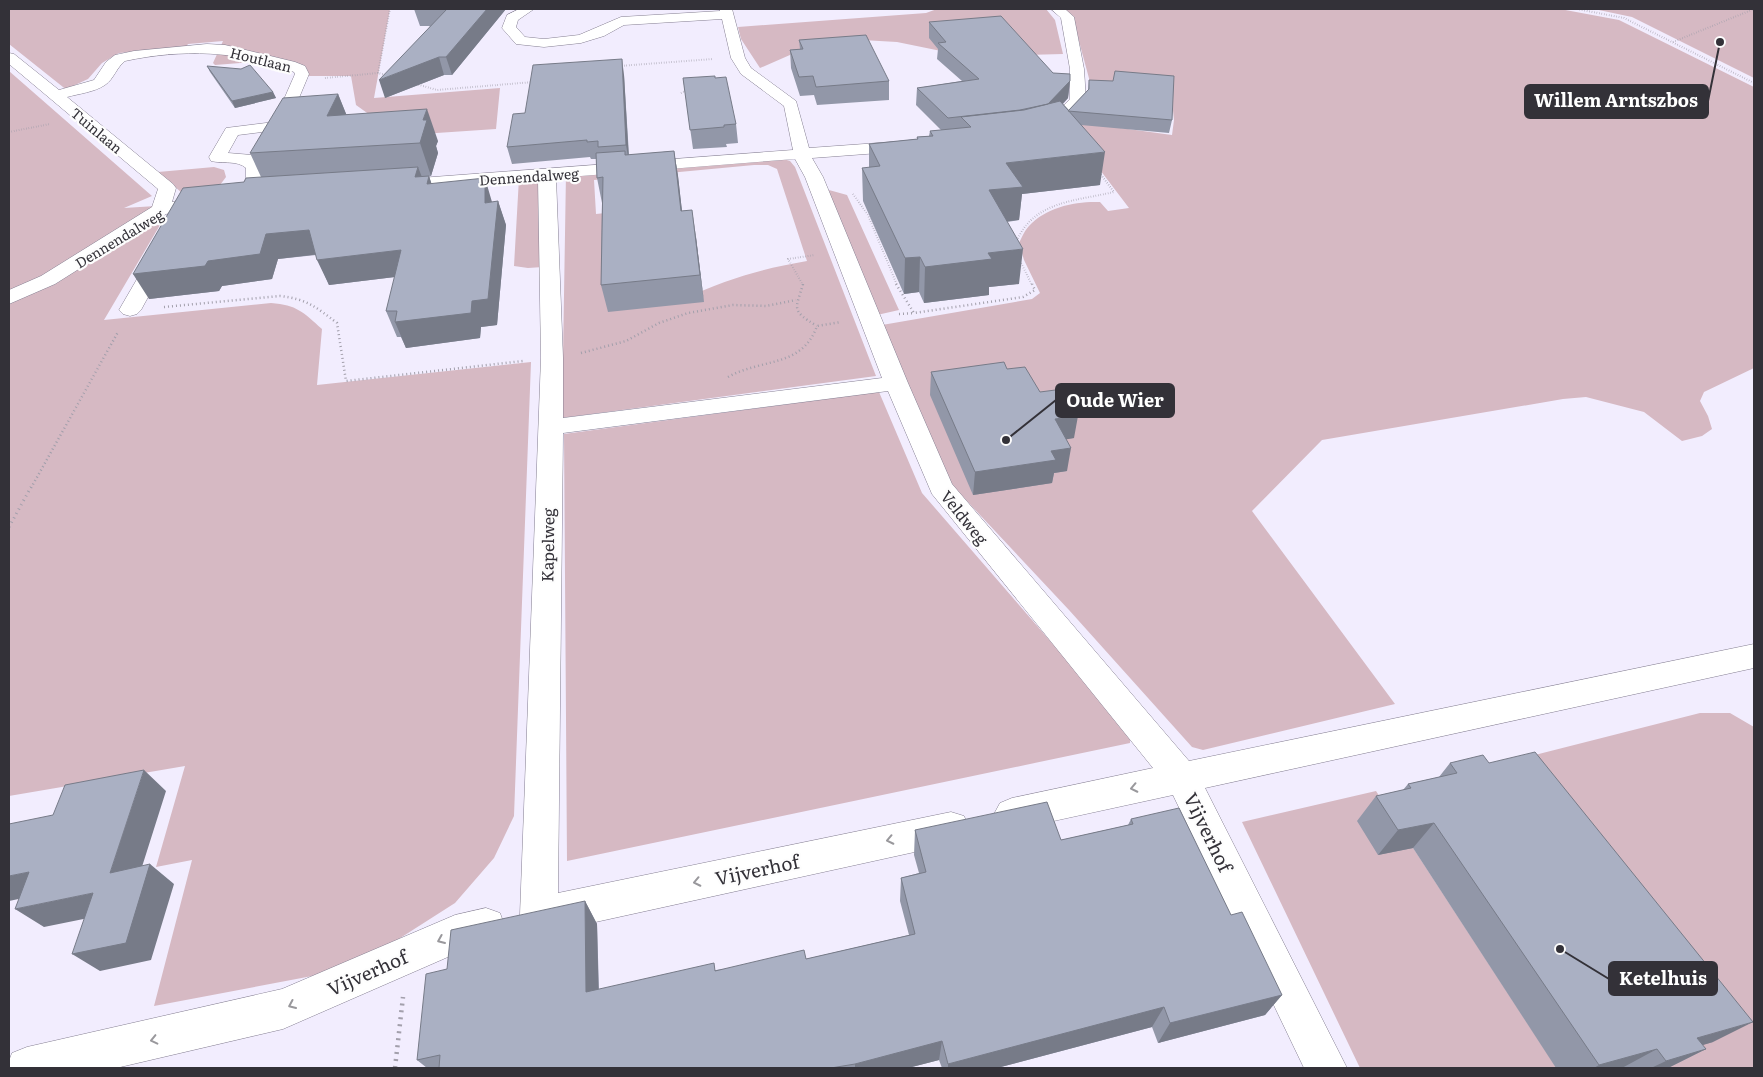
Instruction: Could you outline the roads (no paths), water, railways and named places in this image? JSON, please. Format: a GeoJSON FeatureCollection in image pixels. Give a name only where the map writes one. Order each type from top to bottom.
{"type":"FeatureCollection","features":[{"type":"Feature","properties":{"kind":"lane"},"geometry":{"type":"LineString","coordinates":[[528,9],[512,18],[509,28],[521,41],[544,43],[581,39],[599,33],[622,15],[709,16],[726,12]]}},
{"type":"Feature","properties":{"kind":"lane"},"geometry":{"type":"LineString","coordinates":[[1020,135],[1053,126],[1078,100],[1077,69],[1066,17],[1057,9]]}},
{"type":"Feature","properties":{"kind":"lane","name":"Veldweg"},"geometry":{"type":"LineString","coordinates":[[726,12],[738,58],[746,71],[791,104],[809,166],[896,383],[941,488],[1182,778]]}},
{"type":"Feature","properties":{"kind":"lane","name":"Houtlaan"},"geometry":{"type":"LineString","coordinates":[[56,96],[99,82],[105,77],[111,64],[120,58],[134,55],[207,48],[225,49],[300,69],[302,74],[280,126],[232,131],[217,157],[246,159],[254,167],[255,178],[248,195]]}},
{"type":"Feature","properties":{"kind":"lane","name":"Tuinlaan"},"geometry":{"type":"LineString","coordinates":[[9,57],[167,188],[160,210]]}},
{"type":"Feature","properties":{"kind":"lane","name":"Dennendalweg"},"geometry":{"type":"LineString","coordinates":[[373,187],[547,175],[809,166],[923,145]]}},
{"type":"Feature","properties":{"kind":"lane","name":"Kapelweg"},"geometry":{"type":"LineString","coordinates":[[539,915],[552,358],[547,175]]}},
{"type":"Feature","properties":{"kind":"lane","name":"Dennendalweg"},"geometry":{"type":"LineString","coordinates":[[9,298],[56,276],[160,210],[189,203],[267,194]]}},
{"type":"Feature","properties":{"kind":"lane"},"geometry":{"type":"LineString","coordinates":[[130,310],[189,203]]}},
{"type":"Feature","properties":{"kind":"lane"},"geometry":{"type":"LineString","coordinates":[[550,427],[896,383]]}},
{"type":"Feature","properties":{"kind":"lane"},"geometry":{"type":"LineString","coordinates":[[1182,778],[1754,656]]}},
{"type":"Feature","properties":{"kind":"lane","name":"Vijverhof"},"geometry":{"type":"LineString","coordinates":[[27,1068],[283,1009],[455,934],[1182,778],[1326,1068]]}},
{"type":"Feature","properties":{"kind":"place","name":"Willem Arntszbos"},"geometry":{"type":"Point","coordinates":[1720,42]}},
{"type":"Feature","properties":{"kind":"place","name":"Oude Wier"},"geometry":{"type":"Point","coordinates":[1006,440]}},
{"type":"Feature","properties":{"kind":"place","name":"Ketelhuis"},"geometry":{"type":"Point","coordinates":[1560,949]}}]}
